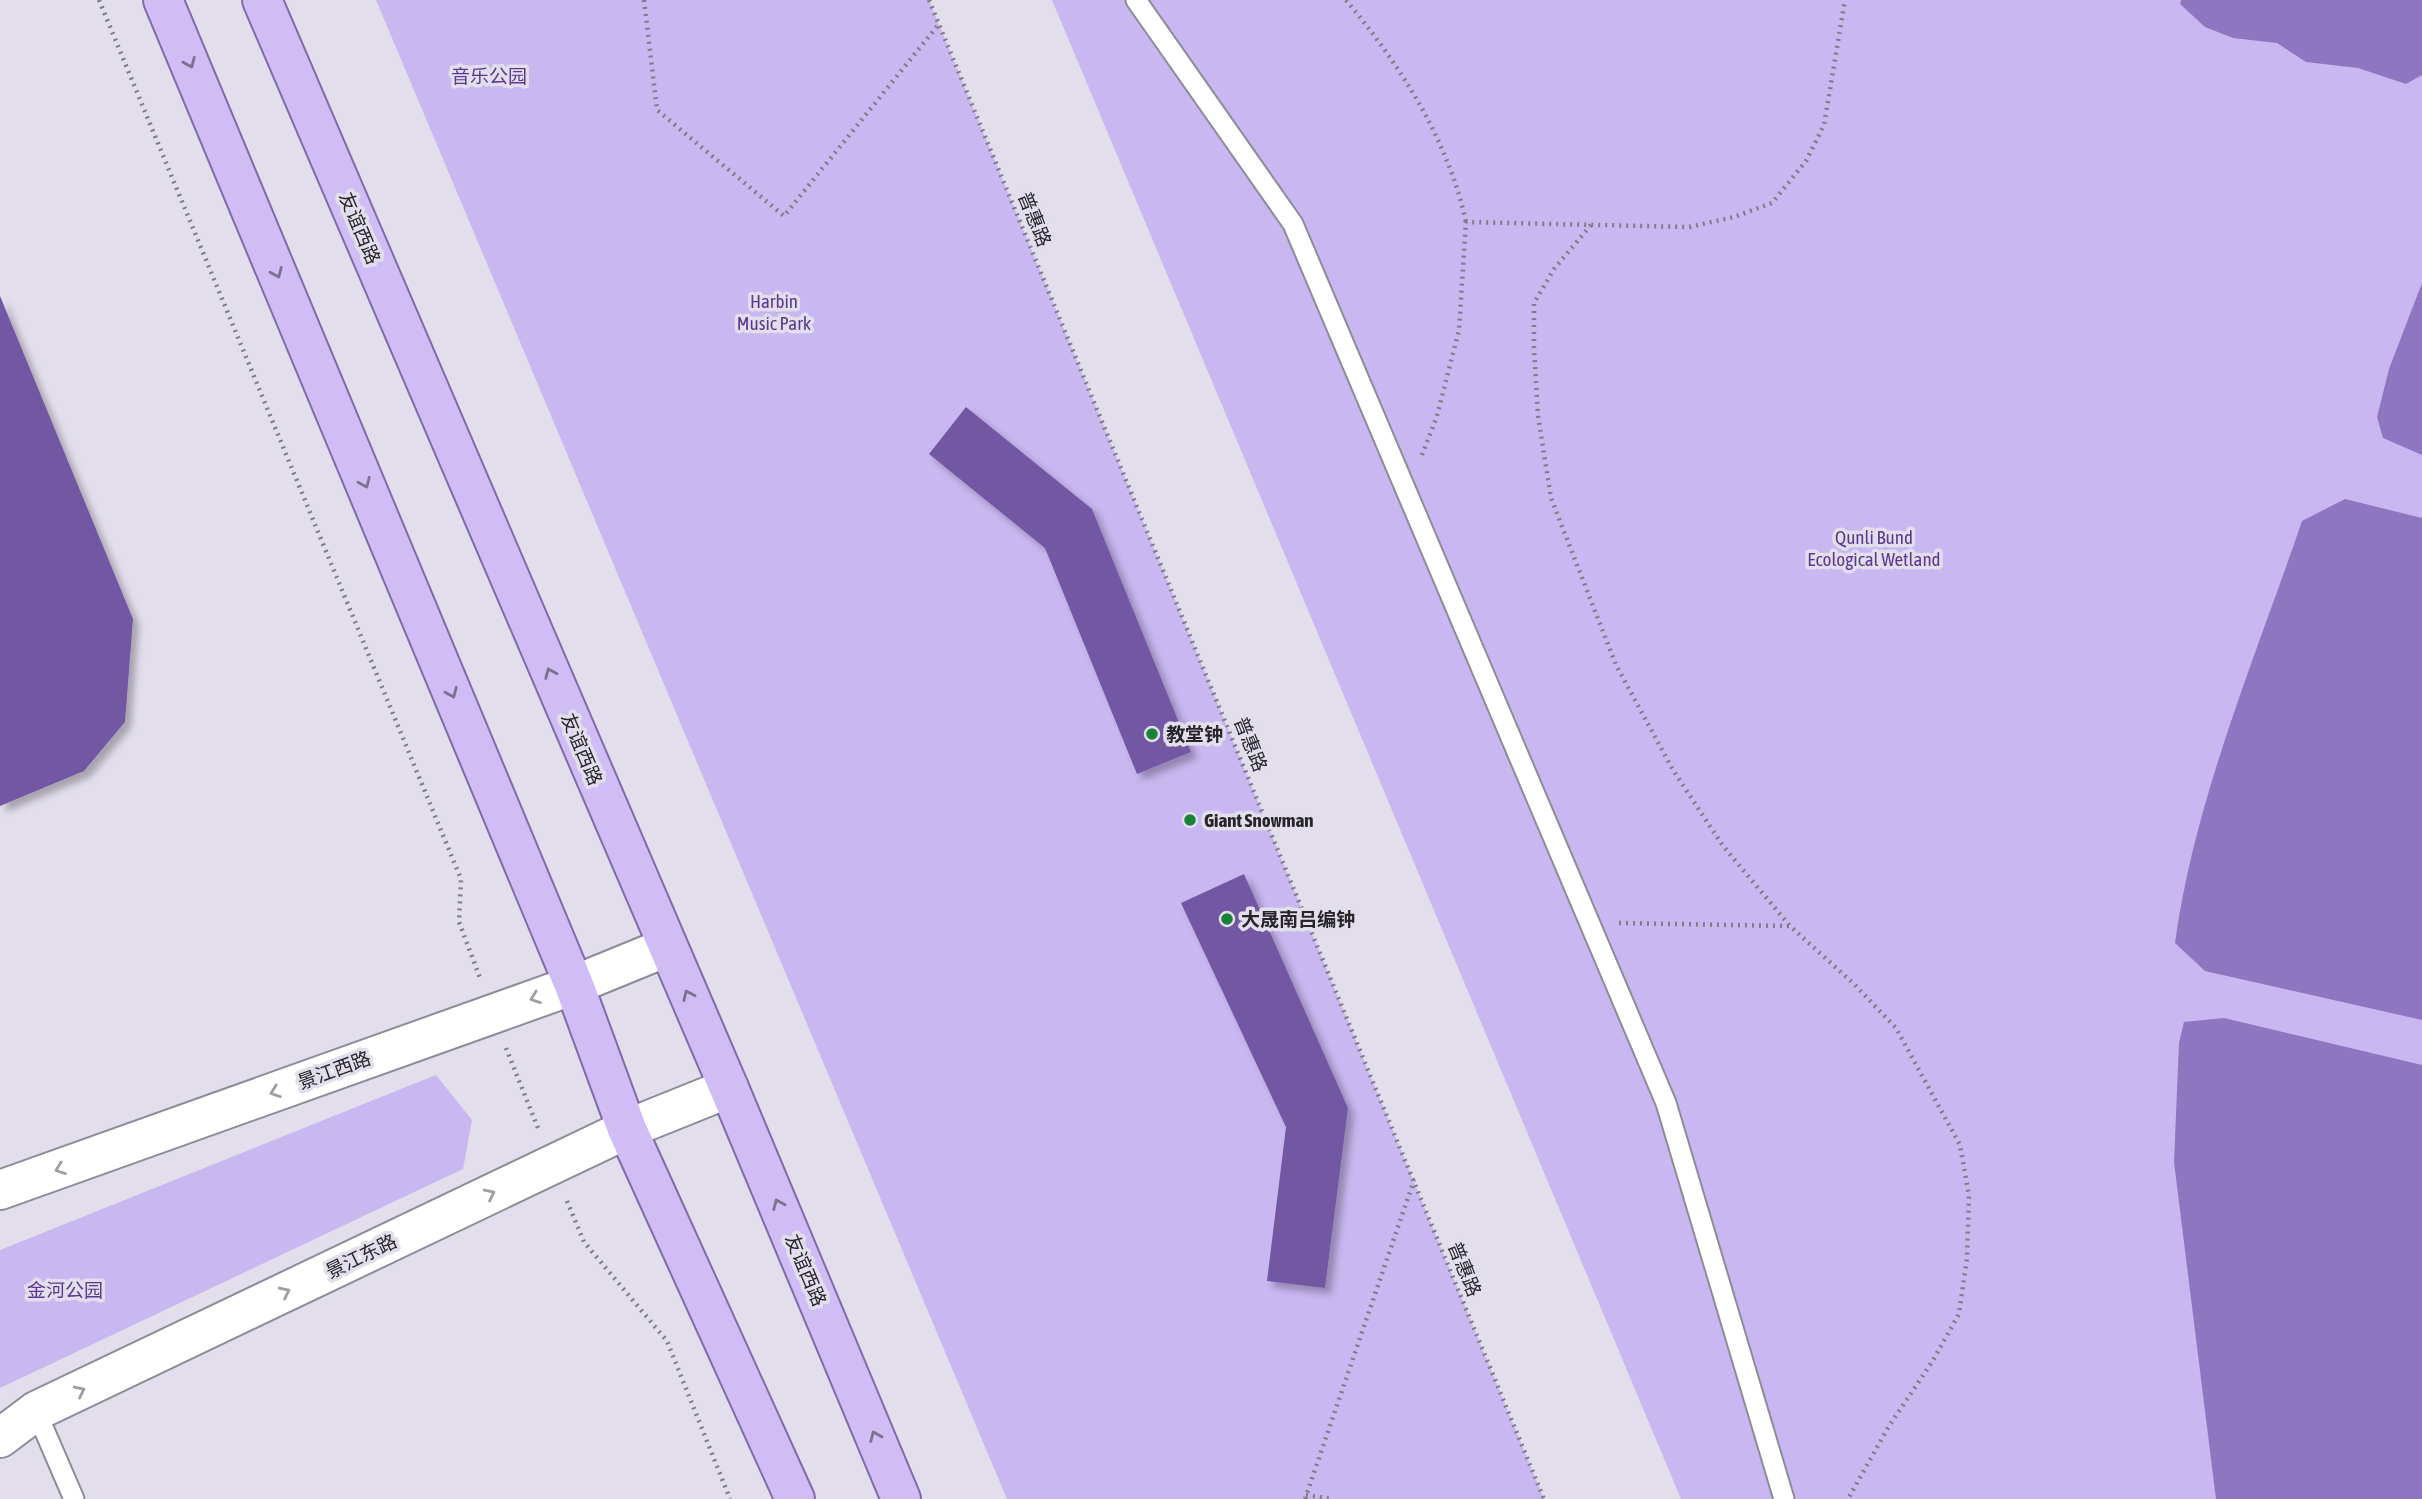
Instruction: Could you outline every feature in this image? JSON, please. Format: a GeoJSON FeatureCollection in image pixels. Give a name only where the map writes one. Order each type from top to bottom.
{"type":"FeatureCollection","features":[{"type":"Feature","properties":{"kind":"main road"},"geometry":{"type":"LineString","coordinates":[[163,0],[574,985],[627,1129],[795,1499]]}},
{"type":"Feature","properties":{"kind":"main road","name":"友谊西路"},"geometry":{"type":"LineString","coordinates":[[262,0],[729,1088],[901,1499]]}},
{"type":"Feature","properties":{"kind":"main road","name":"景江西路"},"geometry":{"type":"LineString","coordinates":[[0,1191],[574,985],[667,947]]}},
{"type":"Feature","properties":{"kind":"main road","name":"景江东路"},"geometry":{"type":"LineString","coordinates":[[0,1438],[36,1411],[627,1129],[729,1088]]}},
{"type":"Feature","properties":{"kind":"lane"},"geometry":{"type":"LineString","coordinates":[[1136,0],[1293,224],[1666,1103],[1784,1499]]}},
{"type":"Feature","properties":{"kind":"lane"},"geometry":{"type":"LineString","coordinates":[[36,1411],[74,1499]]}},
{"type":"Feature","properties":{"kind":"path"},"geometry":{"type":"LineString","coordinates":[[99,0],[461,880],[459,922],[584,1242],[667,1341],[730,1499]]}},
{"type":"Feature","properties":{"kind":"path"},"geometry":{"type":"LineString","coordinates":[[644,0],[657,110],[784,216],[939,24]]}},
{"type":"Feature","properties":{"kind":"path","name":"普惠路"},"geometry":{"type":"LineString","coordinates":[[929,0],[1544,1499]]}},
{"type":"Feature","properties":{"kind":"path"},"geometry":{"type":"LineString","coordinates":[[1346,0],[1397,67],[1438,139],[1458,184],[1466,222],[1459,330],[1437,416],[1408,494]]}},
{"type":"Feature","properties":{"kind":"path"},"geometry":{"type":"LineString","coordinates":[[1466,222],[1689,227],[1734,217],[1772,203],[1806,161],[1824,125],[1845,0]]}},
{"type":"Feature","properties":{"kind":"path"},"geometry":{"type":"LineString","coordinates":[[1591,225],[1554,269],[1534,303],[1538,416],[1551,498],[1616,665],[1673,770],[1723,846],[1790,926],[1854,984],[1896,1028],[1960,1145],[1969,1196],[1967,1258],[1959,1314],[1932,1362],[1889,1426],[1848,1499]]}},
{"type":"Feature","properties":{"kind":"path"},"geometry":{"type":"LineString","coordinates":[[1590,923],[1790,926]]}},
{"type":"Feature","properties":{"kind":"path"},"geometry":{"type":"LineString","coordinates":[[1332,1499],[1305,1497],[1414,1180]]}},
{"type":"Feature","properties":{"kind":"green space","name":"Harbin Music Park"},"geometry":{"type":"Polygon","coordinates":[[[376,0],[929,0],[1544,1499],[1007,1499],[376,0]]]}},
{"type":"Feature","properties":{"kind":"green space","name":"Qunli Bund Ecological Wetland"},"geometry":{"type":"Polygon","coordinates":[[[1052,0],[2422,0],[2422,1499],[1681,1499],[1052,0]]]}},
{"type":"Feature","properties":{"kind":"green space","name":"金河公园"},"geometry":{"type":"Polygon","coordinates":[[[436,1075],[472,1120],[463,1169],[0,1388],[0,1250],[436,1075]]]}},
{"type":"Feature","properties":{"kind":"shaded area"},"geometry":{"type":"Polygon","coordinates":[[[2181,0],[2422,0],[2422,75],[2406,84],[2358,68],[2306,62],[2277,43],[2233,38],[2205,27],[2180,4],[2181,0]]]}},
{"type":"Feature","properties":{"kind":"shaded area"},"geometry":{"type":"Polygon","coordinates":[[[2422,283],[2422,455],[2383,438],[2377,417],[2389,369],[2422,283]]]}},
{"type":"Feature","properties":{"kind":"shaded area"},"geometry":{"type":"Polygon","coordinates":[[[2345,499],[2422,518],[2422,1020],[2205,971],[2175,943],[2184,889],[2212,782],[2228,729],[2302,521],[2345,499]]]}},
{"type":"Feature","properties":{"kind":"shaded area"},"geometry":{"type":"Polygon","coordinates":[[[2224,1018],[2422,1065],[2422,1499],[2216,1499],[2174,1162],[2179,1043],[2184,1022],[2224,1018]]]}},
{"type":"Feature","properties":{"kind":"building"},"geometry":{"type":"Polygon","coordinates":[[[0,296],[133,619],[125,722],[84,771],[0,806],[0,296]]]}},
{"type":"Feature","properties":{"kind":"building"},"geometry":{"type":"Polygon","coordinates":[[[966,407],[1092,509],[1191,752],[1137,774],[1045,548],[929,454],[966,407]]]}},
{"type":"Feature","properties":{"kind":"building"},"geometry":{"type":"Polygon","coordinates":[[[1244,874],[1348,1108],[1325,1288],[1267,1281],[1286,1127],[1181,903],[1244,874]]]}},
{"type":"Feature","properties":{"kind":"place","name":"教堂钟"},"geometry":{"type":"Point","coordinates":[1152,734]}},
{"type":"Feature","properties":{"kind":"place","name":"Giant Snowman"},"geometry":{"type":"Point","coordinates":[1190,820]}},
{"type":"Feature","properties":{"kind":"place","name":"大晟南吕编钟"},"geometry":{"type":"Point","coordinates":[1227,919]}},
{"type":"Feature","properties":{"kind":"park label","name":"音乐公园"},"geometry":{"type":"Point","coordinates":[489,76]}}]}
